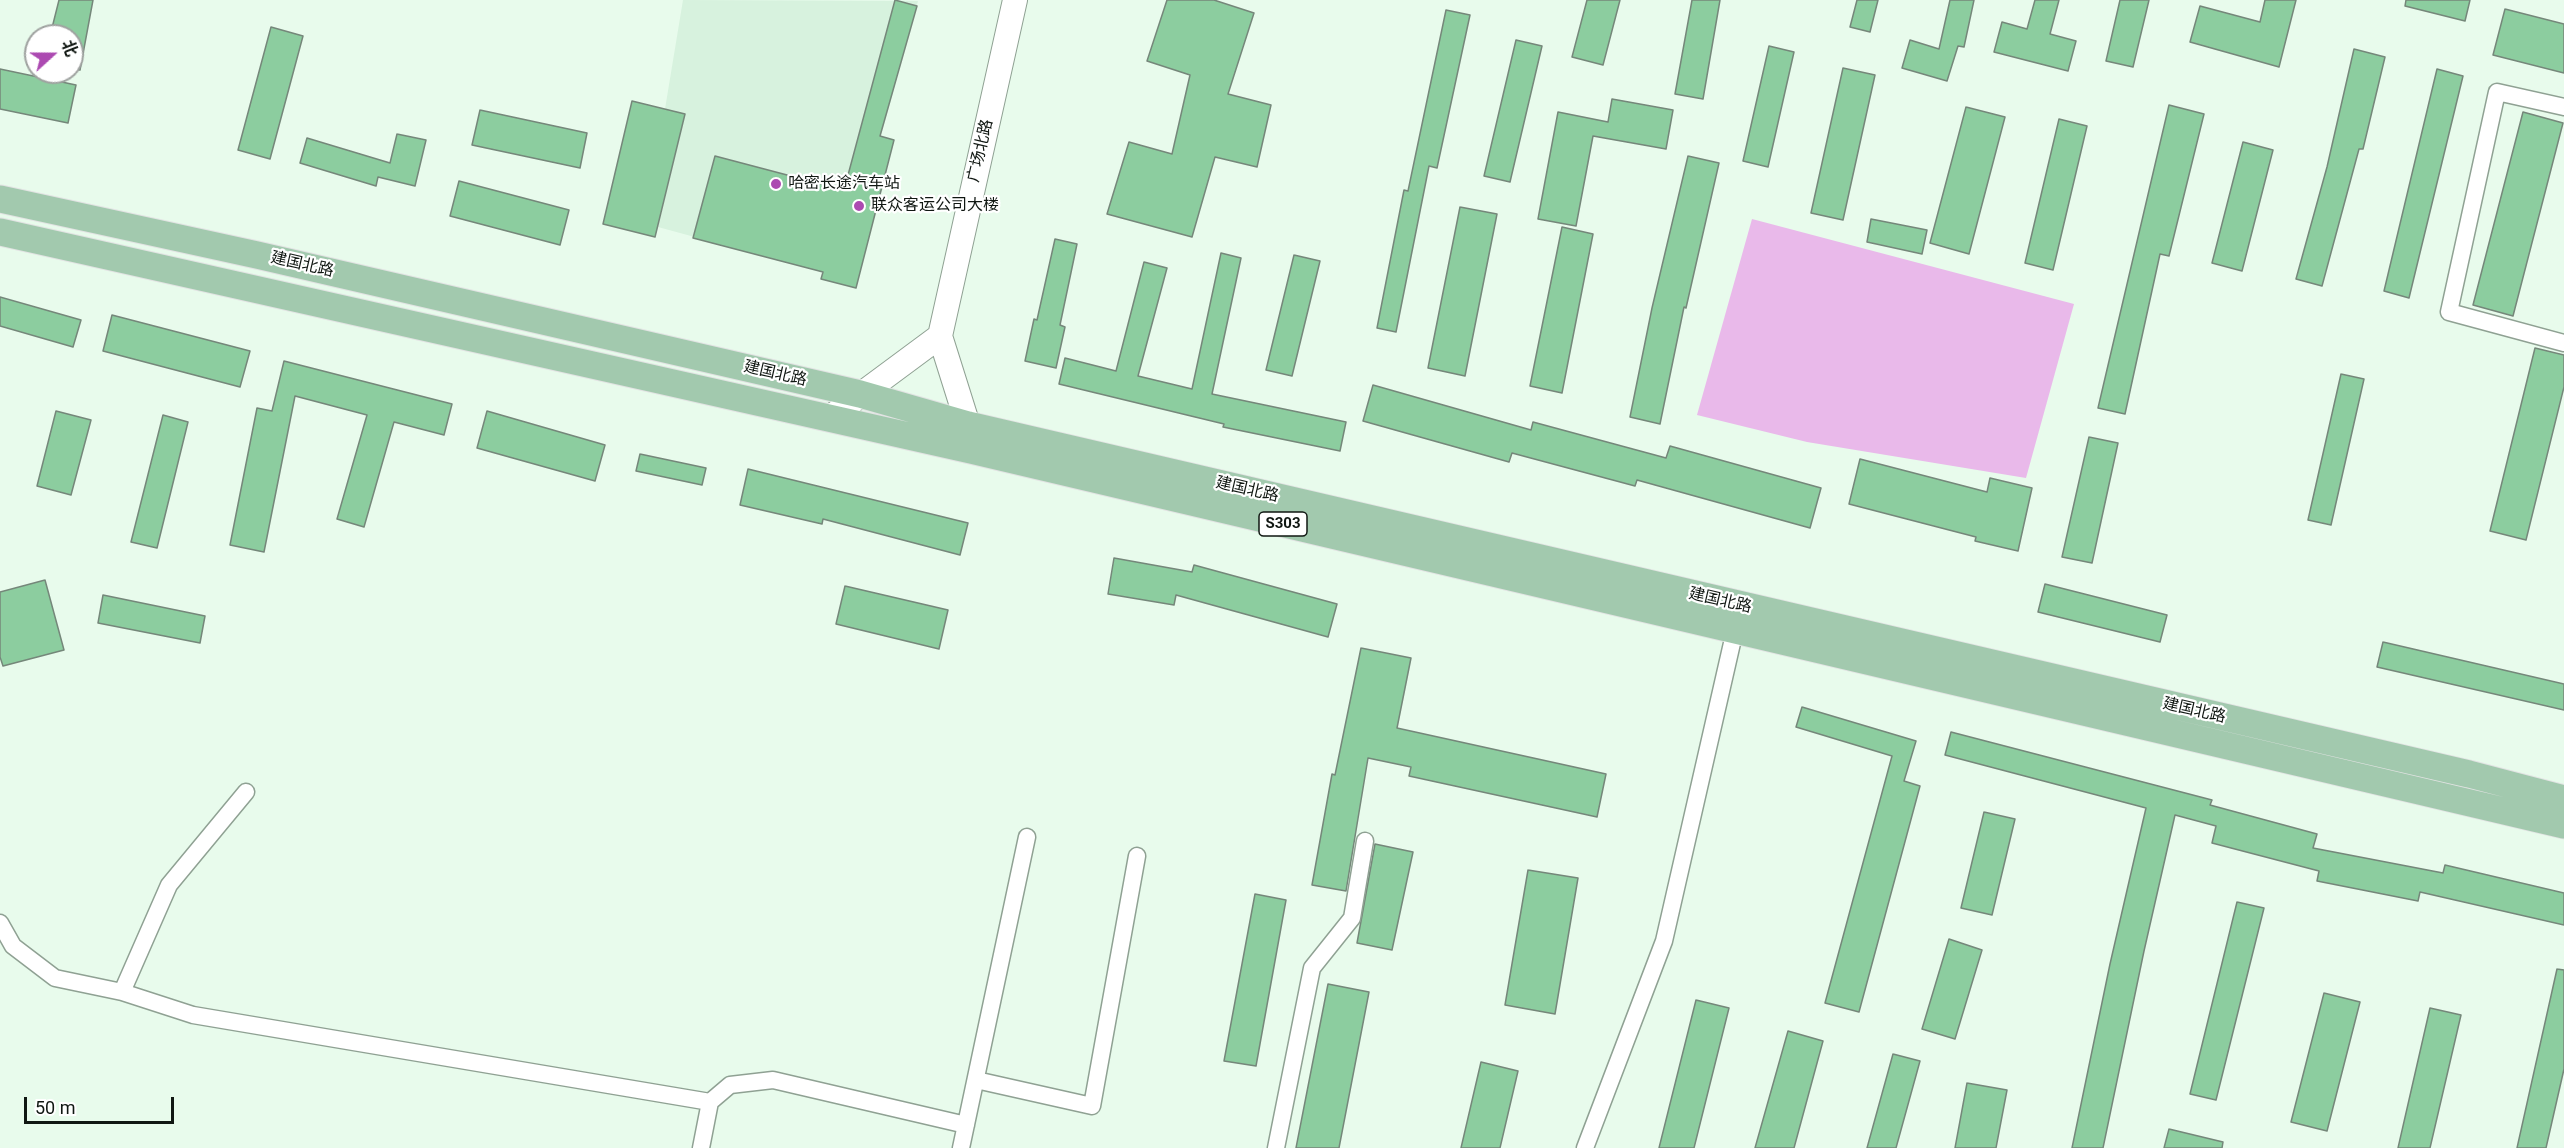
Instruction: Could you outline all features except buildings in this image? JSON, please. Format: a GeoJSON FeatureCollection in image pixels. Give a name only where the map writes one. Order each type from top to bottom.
{"type":"FeatureCollection","features":[{"type":"Feature","properties":{"kind":"main road","name":"广场北路"},"geometry":{"type":"LineString","coordinates":[[940,336],[1015,0]]}},
{"type":"Feature","properties":{"kind":"main road","name":"建国北路"},"geometry":{"type":"LineString","coordinates":[[0,199],[257,255],[860,394],[969,437],[1735,630],[2564,825]]}},
{"type":"Feature","properties":{"kind":"main road","name":"建国北路"},"geometry":{"type":"LineString","coordinates":[[0,232],[828,419],[969,437],[2469,774],[2564,799]]}},
{"type":"Feature","properties":{"kind":"main road"},"geometry":{"type":"LineString","coordinates":[[828,419],[940,336],[969,437]]}},
{"type":"Feature","properties":{"kind":"street"},"geometry":{"type":"LineString","coordinates":[[2564,107],[2498,92],[2448,312],[2564,343]]}},
{"type":"Feature","properties":{"kind":"street"},"geometry":{"type":"LineString","coordinates":[[1585,1148],[1664,941],[1735,630]]}},
{"type":"Feature","properties":{"kind":"street"},"geometry":{"type":"LineString","coordinates":[[122,992],[169,885],[246,792]]}},
{"type":"Feature","properties":{"kind":"street"},"geometry":{"type":"LineString","coordinates":[[961,1148],[1027,837]]}},
{"type":"Feature","properties":{"kind":"street"},"geometry":{"type":"LineString","coordinates":[[1276,1148],[1312,968],[1352,918],[1365,841]]}},
{"type":"Feature","properties":{"kind":"street"},"geometry":{"type":"LineString","coordinates":[[976,1080],[1092,1106],[1137,856]]}},
{"type":"Feature","properties":{"kind":"street"},"geometry":{"type":"LineString","coordinates":[[0,924],[13,946],[55,978],[122,992],[193,1015],[710,1102]]}},
{"type":"Feature","properties":{"kind":"street"},"geometry":{"type":"LineString","coordinates":[[701,1148],[710,1102],[730,1085],[773,1080],[966,1125]]}},
{"type":"Feature","properties":{"kind":"shaded area","name":"哈密长途汽车站"},"geometry":{"type":"Polygon","coordinates":[[[683,0],[918,1],[881,136],[894,140],[856,288],[821,279],[823,272],[658,227],[685,115],[665,109],[683,0]]]}},
{"type":"Feature","properties":{"kind":"shaded area"},"geometry":{"type":"Polygon","coordinates":[[[1752,219],[2074,304],[2026,478],[1807,442],[1697,415],[1752,219]]]}},
{"type":"Feature","properties":{"kind":"place","name":"哈密长途汽车站"},"geometry":{"type":"Point","coordinates":[776,184]}},
{"type":"Feature","properties":{"kind":"place","name":"联众客运公司大楼"},"geometry":{"type":"Point","coordinates":[859,206]}}]}
